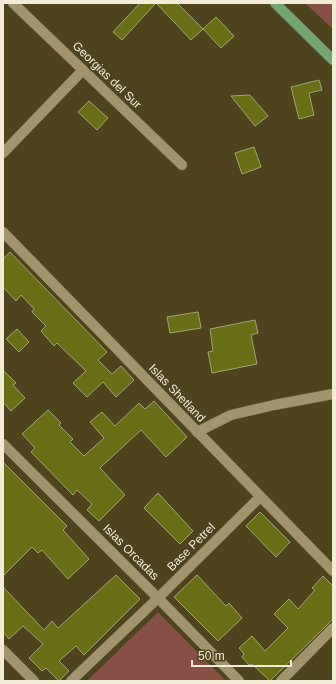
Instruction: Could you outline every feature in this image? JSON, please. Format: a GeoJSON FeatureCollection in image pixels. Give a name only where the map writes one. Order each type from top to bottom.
{"type":"FeatureCollection","features":[{"type":"Feature","properties":{"kind":"main road"},"geometry":{"type":"LineString","coordinates":[[275,3],[333,60]]}},
{"type":"Feature","properties":{"kind":"street","name":"Georgias del Sur"},"geometry":{"type":"LineString","coordinates":[[13,3],[182,165]]}},
{"type":"Feature","properties":{"kind":"street"},"geometry":{"type":"LineString","coordinates":[[3,153],[83,70]]}},
{"type":"Feature","properties":{"kind":"street","name":"Islas Shetland"},"geometry":{"type":"LineString","coordinates":[[3,232],[333,571]]}},
{"type":"Feature","properties":{"kind":"street"},"geometry":{"type":"LineString","coordinates":[[197,432],[230,415],[333,394]]}},
{"type":"Feature","properties":{"kind":"street","name":"Islas Orcadas"},"geometry":{"type":"LineString","coordinates":[[3,444],[239,681]]}},
{"type":"Feature","properties":{"kind":"street","name":"Base Petrel"},"geometry":{"type":"LineString","coordinates":[[71,681],[158,598],[260,497]]}},
{"type":"Feature","properties":{"kind":"street"},"geometry":{"type":"LineString","coordinates":[[281,681],[333,628]]}},
{"type":"Feature","properties":{"kind":"street"},"geometry":{"type":"LineString","coordinates":[[3,650],[34,681]]}},
{"type":"Feature","properties":{"kind":"shaded area"},"geometry":{"type":"Polygon","coordinates":[[[305,3],[333,3],[333,29],[305,3]]]}},
{"type":"Feature","properties":{"kind":"shaded area"},"geometry":{"type":"Polygon","coordinates":[[[158,612],[226,681],[87,681],[158,612]]]}},
{"type":"Feature","properties":{"kind":"building"},"geometry":{"type":"Polygon","coordinates":[[[140,3],[156,3],[122,40],[113,32],[140,3]]]}},
{"type":"Feature","properties":{"kind":"building"},"geometry":{"type":"Polygon","coordinates":[[[156,3],[177,3],[203,29],[191,40],[156,3]]]}},
{"type":"Feature","properties":{"kind":"building"},"geometry":{"type":"Polygon","coordinates":[[[216,17],[234,36],[221,48],[203,29],[216,17]]]}},
{"type":"Feature","properties":{"kind":"building"},"geometry":{"type":"Polygon","coordinates":[[[319,80],[322,90],[309,93],[314,115],[299,119],[291,87],[319,80]]]}},
{"type":"Feature","properties":{"kind":"building"},"geometry":{"type":"Polygon","coordinates":[[[250,95],[268,116],[255,126],[231,96],[250,95]]]}},
{"type":"Feature","properties":{"kind":"building"},"geometry":{"type":"Polygon","coordinates":[[[89,101],[108,118],[97,130],[78,112],[89,101]]]}},
{"type":"Feature","properties":{"kind":"building"},"geometry":{"type":"Polygon","coordinates":[[[254,147],[261,167],[242,174],[235,153],[254,147]]]}},
{"type":"Feature","properties":{"kind":"building"},"geometry":{"type":"Polygon","coordinates":[[[10,252],[107,352],[98,360],[112,374],[121,366],[134,380],[116,397],[103,382],[87,397],[73,383],[86,371],[57,343],[54,346],[41,331],[46,326],[32,312],[34,309],[21,295],[16,301],[3,287],[3,259],[10,252]]]}},
{"type":"Feature","properties":{"kind":"building"},"geometry":{"type":"Polygon","coordinates":[[[198,312],[201,328],[170,333],[167,317],[198,312]]]}},
{"type":"Feature","properties":{"kind":"building"},"geometry":{"type":"Polygon","coordinates":[[[255,320],[258,333],[251,335],[257,364],[212,373],[208,352],[213,351],[210,329],[255,320]]]}},
{"type":"Feature","properties":{"kind":"building"},"geometry":{"type":"Polygon","coordinates":[[[17,329],[29,342],[19,352],[6,339],[17,329]]]}},
{"type":"Feature","properties":{"kind":"building"},"geometry":{"type":"Polygon","coordinates":[[[3,370],[16,383],[13,385],[25,398],[11,411],[3,402],[3,370]]]}},
{"type":"Feature","properties":{"kind":"building"},"geometry":{"type":"Polygon","coordinates":[[[154,401],[187,437],[166,457],[141,430],[100,468],[125,495],[99,521],[87,510],[92,504],[77,490],[73,495],[31,452],[35,448],[22,434],[48,410],[61,423],[59,425],[73,439],[70,442],[84,456],[104,438],[90,422],[102,412],[115,426],[139,403],[145,409],[154,401]]]}},
{"type":"Feature","properties":{"kind":"building"},"geometry":{"type":"Polygon","coordinates":[[[3,462],[67,526],[63,530],[89,559],[68,579],[42,550],[38,553],[32,547],[3,576],[3,462]]]}},
{"type":"Feature","properties":{"kind":"building"},"geometry":{"type":"Polygon","coordinates":[[[158,493],[193,531],[180,544],[144,508],[158,493]]]}},
{"type":"Feature","properties":{"kind":"building"},"geometry":{"type":"Polygon","coordinates":[[[260,512],[290,542],[276,557],[246,526],[260,512]]]}},
{"type":"Feature","properties":{"kind":"building"},"geometry":{"type":"Polygon","coordinates":[[[116,575],[140,599],[84,655],[76,646],[59,661],[69,671],[59,681],[46,668],[42,671],[29,658],[43,644],[23,626],[9,639],[3,632],[3,587],[44,630],[52,621],[58,628],[116,575]]]}},
{"type":"Feature","properties":{"kind":"building"},"geometry":{"type":"Polygon","coordinates":[[[197,575],[226,606],[229,603],[242,618],[218,641],[174,597],[197,575]]]}},
{"type":"Feature","properties":{"kind":"building"},"geometry":{"type":"Polygon","coordinates":[[[323,576],[333,586],[333,619],[270,681],[252,664],[249,665],[242,657],[244,654],[239,648],[252,636],[265,651],[288,628],[274,614],[289,599],[298,609],[315,590],[312,588],[323,576]]]}}]}
